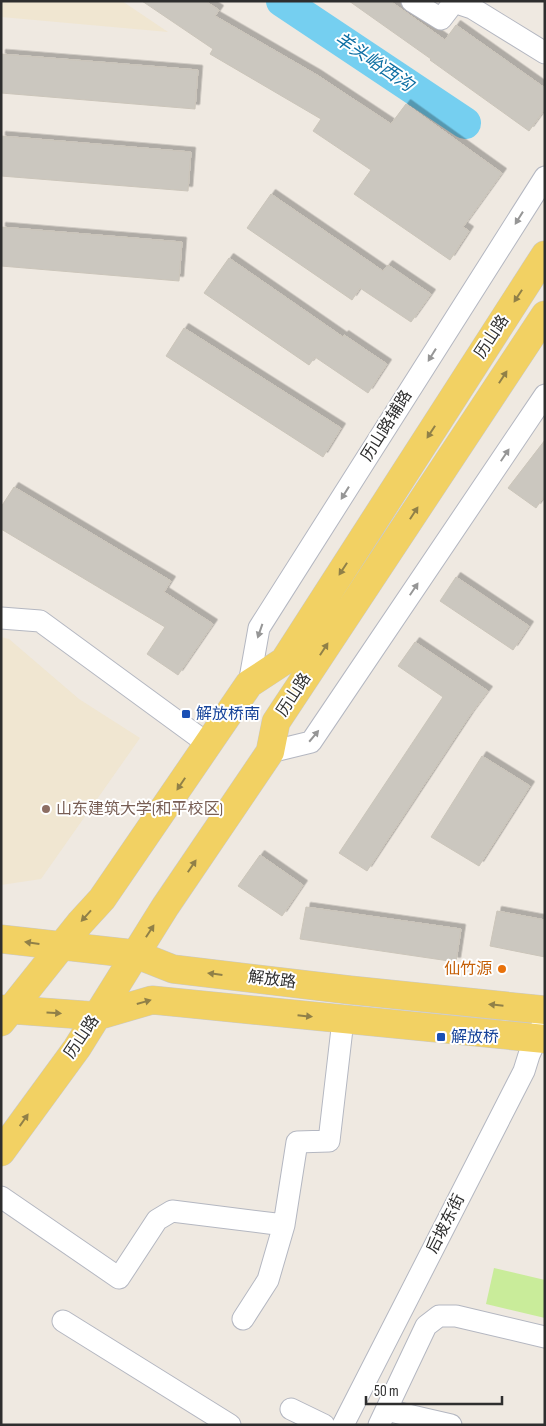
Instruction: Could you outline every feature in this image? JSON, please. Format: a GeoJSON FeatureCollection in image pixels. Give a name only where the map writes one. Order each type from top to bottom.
{"type":"FeatureCollection","features":[{"type":"Feature","properties":{"kind":"main road","name":"历山路"},"geometry":{"type":"LineString","coordinates":[[4,1014],[102,899],[249,684],[284,662],[545,255]]}},
{"type":"Feature","properties":{"kind":"main road","name":"历山路"},"geometry":{"type":"LineString","coordinates":[[1,1152],[77,1048],[135,954],[270,752],[276,722],[545,315]]}},
{"type":"Feature","properties":{"kind":"main road","name":"解放路"},"geometry":{"type":"LineString","coordinates":[[1,939],[135,954],[173,969],[545,1010]]}},
{"type":"Feature","properties":{"kind":"main road","name":"解放路"},"geometry":{"type":"LineString","coordinates":[[4,1014],[97,1016],[152,1000],[343,1020],[542,1033]]}},
{"type":"Feature","properties":{"kind":"street"},"geometry":{"type":"LineString","coordinates":[[412,1],[441,19],[454,2],[474,5],[545,53]]}},
{"type":"Feature","properties":{"kind":"street","name":"历山路辅路"},"geometry":{"type":"LineString","coordinates":[[249,684],[259,628],[545,177]]}},
{"type":"Feature","properties":{"kind":"street"},"geometry":{"type":"LineString","coordinates":[[270,752],[311,742],[545,395]]}},
{"type":"Feature","properties":{"kind":"street"},"geometry":{"type":"LineString","coordinates":[[1,618],[40,621],[208,744]]}},
{"type":"Feature","properties":{"kind":"street"},"geometry":{"type":"LineString","coordinates":[[243,1319],[268,1280],[284,1225],[297,1142],[329,1142],[343,1020]]}},
{"type":"Feature","properties":{"kind":"street","name":"后坡东街"},"geometry":{"type":"LineString","coordinates":[[343,1425],[542,1033]]}},
{"type":"Feature","properties":{"kind":"street"},"geometry":{"type":"LineString","coordinates":[[1,1197],[119,1278],[157,1220],[172,1211],[284,1225]]}},
{"type":"Feature","properties":{"kind":"street"},"geometry":{"type":"LineString","coordinates":[[451,1425],[382,1418],[426,1326],[439,1316],[456,1316],[545,1337]]}},
{"type":"Feature","properties":{"kind":"street"},"geometry":{"type":"LineString","coordinates":[[63,1321],[230,1425]]}},
{"type":"Feature","properties":{"kind":"street"},"geometry":{"type":"LineString","coordinates":[[291,1409],[324,1425]]}},
{"type":"Feature","properties":{"kind":"shaded area"},"geometry":{"type":"Polygon","coordinates":[[[1,1],[122,1],[168,32],[1,17],[1,1]]]}},
{"type":"Feature","properties":{"kind":"shaded area","name":"山东建筑大学(和平校区)"},"geometry":{"type":"Polygon","coordinates":[[[1,637],[9,639],[79,699],[140,738],[41,879],[1,885],[1,637]]]}},
{"type":"Feature","properties":{"kind":"green space"},"geometry":{"type":"Polygon","coordinates":[[[494,1268],[545,1280],[545,1318],[486,1304],[494,1268]]]}},
{"type":"Feature","properties":{"kind":"building"},"geometry":{"type":"Polygon","coordinates":[[[142,1],[205,1],[219,10],[215,16],[317,75],[391,124],[406,104],[502,173],[463,227],[469,231],[450,260],[354,194],[371,170],[313,131],[321,119],[210,54],[213,49],[142,1]]]}},
{"type":"Feature","properties":{"kind":"building"},"geometry":{"type":"Polygon","coordinates":[[[349,1],[390,1],[445,40],[456,25],[545,88],[545,109],[529,131],[349,1]]]}},
{"type":"Feature","properties":{"kind":"building"},"geometry":{"type":"Polygon","coordinates":[[[1,54],[198,70],[195,109],[1,93],[1,54]]]}},
{"type":"Feature","properties":{"kind":"building"},"geometry":{"type":"Polygon","coordinates":[[[1,136],[191,152],[188,191],[1,176],[1,136]]]}},
{"type":"Feature","properties":{"kind":"building"},"geometry":{"type":"Polygon","coordinates":[[[271,194],[383,271],[388,265],[431,294],[411,322],[360,288],[352,300],[247,228],[271,194]]]}},
{"type":"Feature","properties":{"kind":"building"},"geometry":{"type":"Polygon","coordinates":[[[1,227],[182,242],[179,281],[1,266],[1,227]]]}},
{"type":"Feature","properties":{"kind":"building"},"geometry":{"type":"Polygon","coordinates":[[[229,258],[343,337],[344,335],[387,364],[368,393],[315,357],[309,365],[204,293],[229,258]]]}},
{"type":"Feature","properties":{"kind":"building"},"geometry":{"type":"Polygon","coordinates":[[[184,328],[341,428],[323,457],[166,356],[184,328]]]}},
{"type":"Feature","properties":{"kind":"building"},"geometry":{"type":"Polygon","coordinates":[[[545,440],[545,495],[536,508],[508,488],[545,440]]]}},
{"type":"Feature","properties":{"kind":"building"},"geometry":{"type":"Polygon","coordinates":[[[14,487],[171,581],[164,592],[213,624],[178,675],[147,654],[165,627],[1,529],[1,507],[14,487]]]}},
{"type":"Feature","properties":{"kind":"building"},"geometry":{"type":"Polygon","coordinates":[[[456,577],[529,626],[513,650],[440,601],[456,577]]]}},
{"type":"Feature","properties":{"kind":"building"},"geometry":{"type":"Polygon","coordinates":[[[415,642],[488,691],[470,715],[367,871],[339,853],[443,697],[398,666],[415,642]]]}},
{"type":"Feature","properties":{"kind":"building"},"geometry":{"type":"Polygon","coordinates":[[[482,756],[530,786],[479,866],[431,837],[482,756]]]}},
{"type":"Feature","properties":{"kind":"building"},"geometry":{"type":"Polygon","coordinates":[[[260,855],[303,885],[282,916],[238,886],[260,855]]]}},
{"type":"Feature","properties":{"kind":"building"},"geometry":{"type":"Polygon","coordinates":[[[306,907],[461,929],[456,962],[300,939],[306,907]]]}},
{"type":"Feature","properties":{"kind":"building"},"geometry":{"type":"Polygon","coordinates":[[[497,911],[545,920],[545,957],[490,946],[497,911]]]}},
{"type":"Feature","properties":{"kind":"waterway","name":"羊头峪西沟"},"geometry":{"type":"LineString","coordinates":[[282,1],[465,123]]}},
{"type":"Feature","properties":{"kind":"place","name":"解放桥南"},"geometry":{"type":"Point","coordinates":[186,714]}},
{"type":"Feature","properties":{"kind":"place","name":"山东建筑大学(和平校区)"},"geometry":{"type":"Point","coordinates":[46,809]}},
{"type":"Feature","properties":{"kind":"place","name":"仙竹源"},"geometry":{"type":"Point","coordinates":[502,969]}},
{"type":"Feature","properties":{"kind":"place","name":"解放桥"},"geometry":{"type":"Point","coordinates":[441,1037]}}]}
